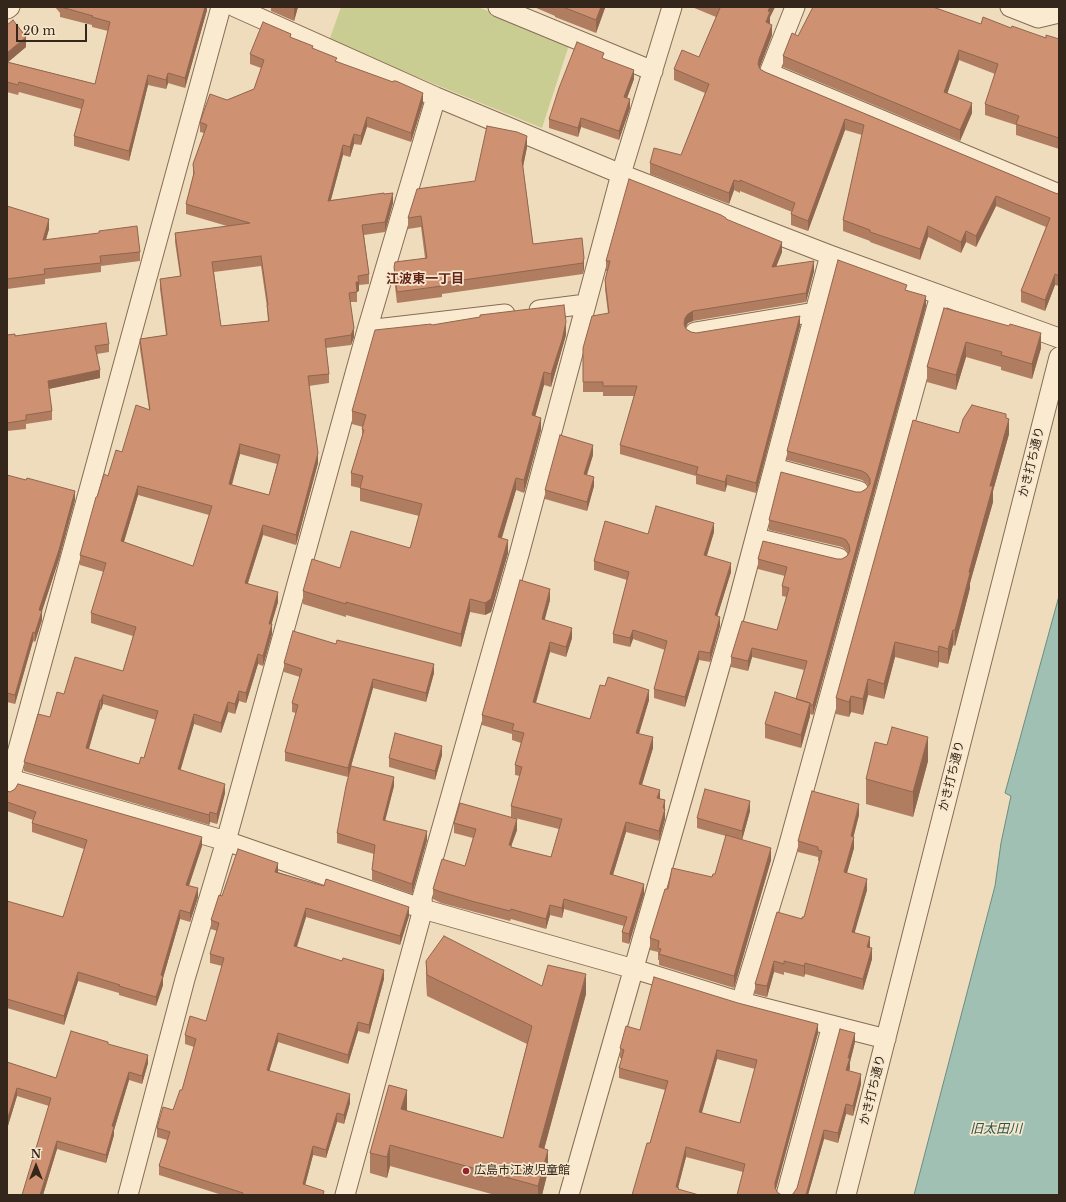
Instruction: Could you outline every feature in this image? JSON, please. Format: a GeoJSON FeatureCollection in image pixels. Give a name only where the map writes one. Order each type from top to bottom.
{"type":"FeatureCollection","features":[{"type":"Feature","properties":{"kind":"street"},"geometry":{"type":"LineString","coordinates":[[221,7],[8,782],[226,841],[423,909],[634,969],[741,1002],[886,1039]]}},
{"type":"Feature","properties":{"kind":"street"},"geometry":{"type":"LineString","coordinates":[[235,7],[436,97],[621,174],[830,255],[1059,338]]}},
{"type":"Feature","properties":{"kind":"street"},"geometry":{"type":"LineString","coordinates":[[498,7],[653,71]]}},
{"type":"Feature","properties":{"kind":"street"},"geometry":{"type":"LineString","coordinates":[[345,1195],[423,909],[422,898],[520,551],[621,174],[672,7]]}},
{"type":"Feature","properties":{"kind":"street"},"geometry":{"type":"LineString","coordinates":[[795,7],[769,72],[1059,194]]}},
{"type":"Feature","properties":{"kind":"street"},"geometry":{"type":"LineString","coordinates":[[1010,7],[1038,18],[1059,13]]}},
{"type":"Feature","properties":{"kind":"street"},"geometry":{"type":"LineString","coordinates":[[128,1195],[185,979],[226,841],[367,330],[436,97]]}},
{"type":"Feature","properties":{"kind":"street"},"geometry":{"type":"LineString","coordinates":[[569,1195],[736,614],[830,255]]}},
{"type":"Feature","properties":{"kind":"street"},"geometry":{"type":"LineString","coordinates":[[741,1002],[787,850],[940,295]]}},
{"type":"Feature","properties":{"kind":"street"},"geometry":{"type":"LineString","coordinates":[[367,330],[586,304]]}},
{"type":"Feature","properties":{"kind":"street"},"geometry":{"type":"LineString","coordinates":[[695,332],[815,312]]}},
{"type":"Feature","properties":{"kind":"street","name":"かき打ち通り"},"geometry":{"type":"LineString","coordinates":[[846,1195],[1059,357]]}},
{"type":"Feature","properties":{"kind":"street"},"geometry":{"type":"LineString","coordinates":[[774,468],[859,491]]}},
{"type":"Feature","properties":{"kind":"street"},"geometry":{"type":"LineString","coordinates":[[756,538],[839,558]]}},
{"type":"Feature","properties":{"kind":"street"},"geometry":{"type":"LineString","coordinates":[[786,1195],[832,1025]]}},
{"type":"Feature","properties":{"kind":"green space"},"geometry":{"type":"Polygon","coordinates":[[[341,7],[478,7],[569,45],[542,128],[329,41],[341,7]]]}},
{"type":"Feature","properties":{"kind":"water","name":"旧太田川"},"geometry":{"type":"Polygon","coordinates":[[[1059,596],[1059,1195],[914,1195],[995,886],[1001,843],[1011,796],[1005,793],[1059,596]]]}},
{"type":"Feature","properties":{"kind":"building"},"geometry":{"type":"Polygon","coordinates":[[[61,7],[205,7],[185,78],[168,73],[166,80],[148,75],[129,151],[74,136],[84,100],[19,82],[18,85],[7,82],[7,62],[95,84],[110,22],[61,7]]]}},
{"type":"Feature","properties":{"kind":"building"},"geometry":{"type":"Polygon","coordinates":[[[563,7],[601,7],[596,20],[563,7]]]}},
{"type":"Feature","properties":{"kind":"building"},"geometry":{"type":"Polygon","coordinates":[[[717,7],[770,7],[768,11],[770,12],[766,22],[772,25],[758,64],[760,69],[765,72],[1059,194],[1059,276],[1055,274],[1045,300],[1021,291],[1050,218],[996,196],[976,236],[966,231],[961,242],[928,226],[920,249],[870,232],[870,230],[843,220],[864,125],[845,119],[808,221],[791,214],[795,203],[740,180],[740,182],[734,180],[729,193],[650,163],[654,148],[681,155],[709,84],[674,69],[682,50],[699,57],[720,8],[717,7]]]}},
{"type":"Feature","properties":{"kind":"building"},"geometry":{"type":"Polygon","coordinates":[[[813,7],[933,7],[981,24],[983,17],[1011,28],[1012,26],[1046,38],[1046,35],[1059,39],[1059,138],[1016,124],[1019,116],[985,104],[998,64],[959,50],[944,92],[972,103],[960,130],[783,56],[792,33],[798,36],[813,7]]]}},
{"type":"Feature","properties":{"kind":"building"},"geometry":{"type":"Polygon","coordinates":[[[13,20],[26,37],[7,53],[7,25],[13,20]]]}},
{"type":"Feature","properties":{"kind":"building"},"geometry":{"type":"Polygon","coordinates":[[[263,22],[291,34],[290,37],[313,46],[312,48],[337,58],[335,61],[393,82],[396,81],[423,93],[411,133],[367,117],[361,136],[354,134],[350,147],[343,145],[328,201],[393,193],[385,222],[362,225],[369,274],[358,276],[359,282],[356,282],[357,292],[349,293],[354,328],[351,335],[325,339],[329,374],[308,376],[318,453],[296,535],[263,525],[245,583],[278,592],[269,624],[272,624],[263,656],[258,654],[246,693],[239,691],[235,704],[228,702],[221,723],[194,714],[178,769],[225,784],[217,814],[210,812],[209,815],[24,762],[38,714],[50,717],[57,692],[64,694],[75,657],[123,671],[136,627],[91,613],[106,563],[80,555],[104,474],[108,476],[116,450],[122,452],[136,405],[150,410],[140,339],[167,335],[160,279],[181,276],[175,233],[250,223],[186,204],[194,173],[193,164],[207,125],[200,122],[210,94],[227,100],[254,89],[264,60],[250,54],[263,22]],[[261,256],[212,262],[221,326],[269,321],[261,256]],[[240,444],[229,484],[269,495],[280,455],[240,444]],[[138,486],[121,541],[193,566],[212,506],[138,486]],[[103,695],[86,748],[139,764],[141,757],[144,758],[158,711],[103,695]]]}},
{"type":"Feature","properties":{"kind":"building"},"geometry":{"type":"Polygon","coordinates":[[[577,42],[604,53],[602,58],[634,70],[624,97],[630,99],[619,131],[581,118],[578,128],[549,119],[577,42]]]}},
{"type":"Feature","properties":{"kind":"building"},"geometry":{"type":"Polygon","coordinates":[[[487,126],[517,132],[527,136],[522,160],[533,244],[582,238],[583,263],[442,283],[442,286],[397,292],[394,267],[395,262],[427,258],[421,216],[408,218],[417,189],[475,181],[487,126]]]}},
{"type":"Feature","properties":{"kind":"building"},"geometry":{"type":"Polygon","coordinates":[[[629,179],[721,215],[726,219],[782,242],[772,267],[814,261],[806,293],[693,311],[685,318],[684,324],[686,329],[696,333],[800,316],[756,483],[727,475],[725,482],[696,474],[698,467],[620,445],[637,386],[603,386],[603,382],[583,382],[583,348],[592,316],[609,313],[605,280],[610,261],[606,261],[629,179]]]}},
{"type":"Feature","properties":{"kind":"building"},"geometry":{"type":"Polygon","coordinates":[[[7,206],[49,219],[43,240],[99,233],[99,231],[137,226],[140,252],[100,256],[101,263],[44,269],[45,274],[7,279],[7,206]]]}},
{"type":"Feature","properties":{"kind":"building"},"geometry":{"type":"Polygon","coordinates":[[[838,260],[907,285],[905,290],[926,296],[813,705],[810,705],[810,703],[796,699],[807,661],[752,648],[748,661],[731,657],[742,621],[777,630],[789,588],[782,586],[787,567],[758,559],[763,541],[837,559],[842,559],[847,556],[850,551],[846,540],[842,538],[769,520],[781,472],[856,492],[861,492],[870,484],[870,479],[867,474],[862,471],[787,451],[838,260]]]}},
{"type":"Feature","properties":{"kind":"building"},"geometry":{"type":"Polygon","coordinates":[[[564,305],[566,322],[562,340],[551,374],[544,372],[532,415],[541,418],[524,480],[516,478],[498,537],[508,540],[491,599],[485,603],[470,599],[461,634],[346,602],[346,604],[303,591],[312,559],[340,568],[351,531],[410,548],[411,545],[422,504],[360,488],[363,476],[351,473],[364,430],[362,429],[366,415],[352,411],[375,330],[432,325],[480,317],[480,315],[564,305]]]}},
{"type":"Feature","properties":{"kind":"building"},"geometry":{"type":"Polygon","coordinates":[[[944,308],[1009,326],[1010,324],[1041,333],[1032,364],[1001,355],[1002,352],[966,342],[956,375],[927,367],[944,308]]]}},
{"type":"Feature","properties":{"kind":"building"},"geometry":{"type":"Polygon","coordinates":[[[106,323],[109,344],[95,346],[100,370],[48,381],[52,411],[26,415],[26,420],[7,423],[7,335],[15,334],[15,336],[106,323]]]}},
{"type":"Feature","properties":{"kind":"building"},"geometry":{"type":"Polygon","coordinates":[[[972,405],[1006,414],[1006,418],[1009,419],[990,486],[993,486],[969,572],[970,573],[955,630],[953,630],[948,649],[939,646],[938,652],[895,642],[884,684],[868,679],[863,699],[851,696],[849,702],[836,698],[913,420],[959,433],[963,419],[972,405]]]}},
{"type":"Feature","properties":{"kind":"building"},"geometry":{"type":"Polygon","coordinates":[[[560,435],[593,445],[584,474],[594,477],[587,502],[545,490],[560,435]]]}},
{"type":"Feature","properties":{"kind":"building"},"geometry":{"type":"Polygon","coordinates":[[[7,475],[26,480],[27,478],[75,491],[59,550],[39,610],[42,611],[35,633],[33,632],[15,695],[7,693],[7,475]]]}},
{"type":"Feature","properties":{"kind":"building"},"geometry":{"type":"Polygon","coordinates":[[[656,506],[714,523],[704,555],[731,563],[715,615],[720,617],[710,653],[699,651],[685,697],[654,689],[667,641],[633,630],[630,638],[613,634],[629,572],[594,561],[605,521],[648,534],[656,506]]]}},
{"type":"Feature","properties":{"kind":"building"},"geometry":{"type":"Polygon","coordinates":[[[520,580],[550,589],[542,619],[572,628],[566,647],[550,642],[533,702],[590,719],[600,685],[605,686],[608,677],[649,690],[636,733],[653,737],[639,784],[660,790],[657,798],[665,800],[663,808],[665,809],[659,831],[626,822],[610,874],[644,884],[629,934],[622,932],[627,917],[564,899],[562,908],[550,905],[546,919],[511,909],[510,911],[475,902],[433,889],[442,859],[465,866],[476,829],[454,823],[460,803],[517,819],[509,845],[511,845],[511,847],[551,857],[562,819],[511,806],[522,767],[515,765],[524,733],[512,730],[514,724],[482,715],[520,580]]]}},
{"type":"Feature","properties":{"kind":"building"},"geometry":{"type":"Polygon","coordinates":[[[293,631],[336,644],[337,640],[434,664],[426,693],[373,679],[348,768],[285,752],[298,705],[292,703],[302,669],[284,663],[293,631]]]}},
{"type":"Feature","properties":{"kind":"building"},"geometry":{"type":"Polygon","coordinates":[[[775,692],[810,703],[801,735],[765,724],[775,692]]]}},
{"type":"Feature","properties":{"kind":"building"},"geometry":{"type":"Polygon","coordinates":[[[892,727],[928,737],[913,792],[866,779],[875,742],[887,745],[892,727]]]}},
{"type":"Feature","properties":{"kind":"building"},"geometry":{"type":"Polygon","coordinates":[[[395,733],[442,746],[435,771],[389,758],[395,733]]]}},
{"type":"Feature","properties":{"kind":"building"},"geometry":{"type":"Polygon","coordinates":[[[351,766],[394,777],[383,820],[427,831],[412,884],[372,870],[375,845],[337,833],[351,766]]]}},
{"type":"Feature","properties":{"kind":"building"},"geometry":{"type":"Polygon","coordinates":[[[18,784],[202,837],[186,885],[198,888],[190,913],[180,910],[156,997],[78,972],[64,1016],[7,999],[7,901],[63,917],[87,840],[32,823],[36,812],[7,802],[7,791],[10,792],[15,789],[18,784]]]}},
{"type":"Feature","properties":{"kind":"building"},"geometry":{"type":"Polygon","coordinates":[[[705,789],[750,801],[742,831],[697,818],[705,789]]]}},
{"type":"Feature","properties":{"kind":"building"},"geometry":{"type":"Polygon","coordinates":[[[812,791],[859,804],[851,836],[854,837],[844,872],[867,879],[852,932],[870,937],[867,947],[872,948],[863,979],[805,963],[804,966],[784,961],[784,964],[774,961],[767,986],[755,984],[777,912],[802,919],[802,917],[804,917],[822,851],[818,850],[818,847],[798,841],[812,791]]]}},
{"type":"Feature","properties":{"kind":"building"},"geometry":{"type":"Polygon","coordinates":[[[726,835],[771,848],[734,976],[659,954],[661,949],[658,948],[659,941],[650,938],[665,889],[668,889],[672,868],[712,877],[713,874],[715,874],[726,835]]]}},
{"type":"Feature","properties":{"kind":"building"},"geometry":{"type":"Polygon","coordinates":[[[238,849],[278,863],[275,872],[324,886],[326,879],[409,907],[400,936],[306,908],[294,946],[342,961],[343,958],[384,970],[369,1025],[358,1022],[348,1055],[278,1033],[267,1070],[350,1094],[344,1115],[337,1113],[326,1150],[313,1146],[303,1184],[324,1191],[323,1195],[243,1195],[243,1193],[159,1166],[170,1132],[157,1128],[163,1107],[173,1110],[180,1090],[182,1090],[196,1039],[185,1035],[190,1016],[206,1021],[224,958],[210,954],[219,923],[211,920],[219,895],[222,896],[238,849]]]}},
{"type":"Feature","properties":{"kind":"building"},"geometry":{"type":"Polygon","coordinates":[[[444,936],[542,986],[548,965],[586,974],[539,1147],[548,1150],[538,1186],[390,1145],[387,1157],[370,1153],[389,1085],[407,1090],[401,1109],[503,1138],[532,1026],[427,975],[426,961],[444,936]]]}},
{"type":"Feature","properties":{"kind":"building"},"geometry":{"type":"Polygon","coordinates":[[[654,977],[738,1003],[818,1024],[775,1183],[775,1188],[778,1193],[782,1195],[737,1195],[745,1164],[686,1147],[676,1187],[679,1188],[678,1189],[699,1195],[632,1195],[647,1143],[650,1143],[668,1081],[619,1068],[624,1050],[620,1048],[626,1026],[640,1030],[654,977]],[[717,1050],[699,1112],[740,1123],[757,1060],[717,1050]]]}},
{"type":"Feature","properties":{"kind":"building"},"geometry":{"type":"Polygon","coordinates":[[[840,1029],[855,1033],[846,1070],[861,1074],[853,1106],[846,1104],[838,1133],[824,1130],[806,1195],[791,1195],[797,1188],[840,1029]]]}},
{"type":"Feature","properties":{"kind":"building"},"geometry":{"type":"Polygon","coordinates":[[[71,1031],[108,1042],[108,1044],[148,1055],[142,1076],[129,1072],[112,1126],[114,1127],[106,1155],[57,1141],[40,1195],[22,1195],[51,1098],[17,1088],[7,1121],[7,1062],[56,1078],[71,1031]]]}},
{"type":"Feature","properties":{"kind":"place","name":"広島市江波児童館"},"geometry":{"type":"Point","coordinates":[466,1171]}},
{"type":"Feature","properties":{"kind":"district","name":"江波東一丁目"},"geometry":{"type":"Point","coordinates":[425,279]}}]}
